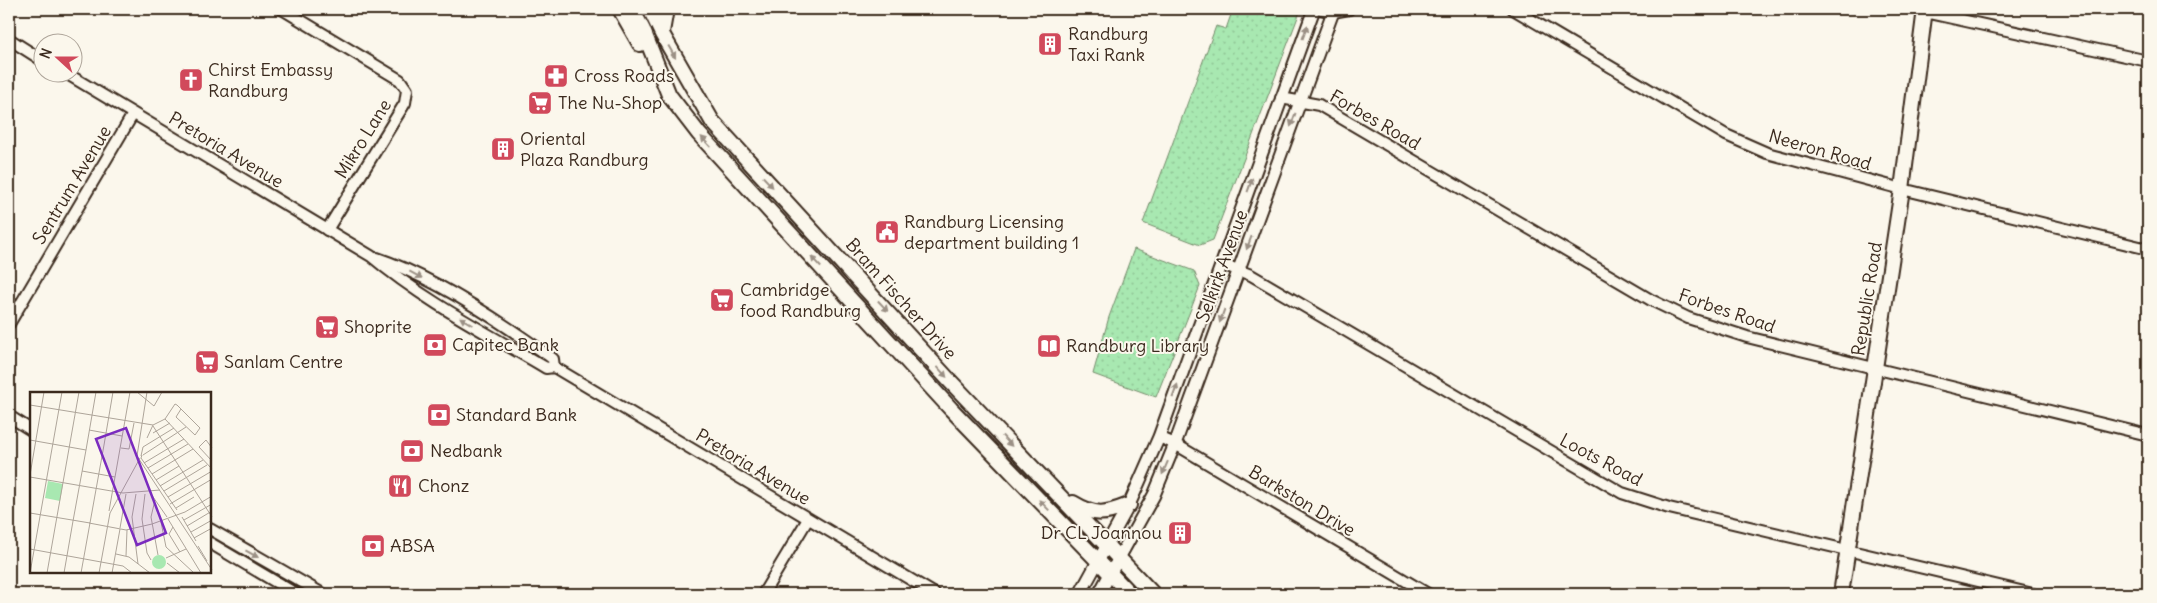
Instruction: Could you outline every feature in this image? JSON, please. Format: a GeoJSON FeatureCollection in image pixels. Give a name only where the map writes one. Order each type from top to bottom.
{"type":"FeatureCollection","features":[{"type":"Feature","properties":{"kind":"main road"},"geometry":{"type":"LineString","coordinates":[[620,9],[669,95]]}},
{"type":"Feature","properties":{"kind":"main road","name":"Bram Fischer Drive"},"geometry":{"type":"LineString","coordinates":[[632,9],[669,95],[699,134],[938,396],[1130,594]]}},
{"type":"Feature","properties":{"kind":"main road","name":"Bram Fischer Drive"},"geometry":{"type":"LineString","coordinates":[[650,9],[662,34],[712,121],[948,379],[1153,594]]}},
{"type":"Feature","properties":{"kind":"main road"},"geometry":{"type":"LineString","coordinates":[[662,34],[666,9]]}},
{"type":"Feature","properties":{"kind":"main road","name":"Republic Road"},"geometry":{"type":"LineString","coordinates":[[1841,594],[1902,189],[1925,10]]}},
{"type":"Feature","properties":{"kind":"main road"},"geometry":{"type":"LineString","coordinates":[[1058,493],[1082,508],[1098,514],[1108,513],[1129,505]]}},
{"type":"Feature","properties":{"kind":"street","name":"Mikro Lane"},"geometry":{"type":"LineString","coordinates":[[282,9],[400,80],[407,90],[405,103],[327,230]]}},
{"type":"Feature","properties":{"kind":"street","name":"Selkirk Avenue"},"geometry":{"type":"LineString","coordinates":[[1080,594],[1129,505],[1159,437],[1314,9]]}},
{"type":"Feature","properties":{"kind":"street"},"geometry":{"type":"LineString","coordinates":[[1320,9],[1334,11],[1349,9]]}},
{"type":"Feature","properties":{"kind":"street","name":"Neeron Road"},"geometry":{"type":"LineString","coordinates":[[1513,9],[1745,145],[1784,158],[1902,189],[2148,249]]}},
{"type":"Feature","properties":{"kind":"street"},"geometry":{"type":"LineString","coordinates":[[1925,10],[2148,61]]}},
{"type":"Feature","properties":{"kind":"street","name":"Selkirk Avenue"},"geometry":{"type":"LineString","coordinates":[[1099,594],[1154,495],[1175,444],[1334,11]]}},
{"type":"Feature","properties":{"kind":"street"},"geometry":{"type":"LineString","coordinates":[[9,39],[32,54]]}},
{"type":"Feature","properties":{"kind":"street","name":"Pretoria Avenue"},"geometry":{"type":"LineString","coordinates":[[80,82],[371,256],[421,294],[546,368],[554,367],[935,594]]}},
{"type":"Feature","properties":{"kind":"street","name":"Forbes Road"},"geometry":{"type":"LineString","coordinates":[[1281,98],[1319,105],[1652,300],[1688,318],[1747,337],[2148,435]]}},
{"type":"Feature","properties":{"kind":"street","name":"Sentrum Avenue"},"geometry":{"type":"LineString","coordinates":[[9,324],[133,114]]}},
{"type":"Feature","properties":{"kind":"street","name":"Pretoria Avenue"},"geometry":{"type":"LineString","coordinates":[[371,256],[413,274],[471,306],[549,356],[553,359],[554,367]]}},
{"type":"Feature","properties":{"kind":"street","name":"Loots Road"},"geometry":{"type":"LineString","coordinates":[[1222,264],[1263,282],[1622,493],[1669,508],[2032,594]]}},
{"type":"Feature","properties":{"kind":"street"},"geometry":{"type":"LineString","coordinates":[[9,416],[30,429]]}},
{"type":"Feature","properties":{"kind":"street","name":"Barkston Drive"},"geometry":{"type":"LineString","coordinates":[[1159,437],[1175,444],[1428,594]]}},
{"type":"Feature","properties":{"kind":"street"},"geometry":{"type":"LineString","coordinates":[[763,594],[808,519]]}},
{"type":"Feature","properties":{"kind":"street"},"geometry":{"type":"LineString","coordinates":[[211,530],[324,594]]}},
{"type":"Feature","properties":{"kind":"street"},"geometry":{"type":"LineString","coordinates":[[211,544],[296,594]]}},
{"type":"Feature","properties":{"kind":"green space"},"geometry":{"type":"Polygon","coordinates":[[[1233,9],[1301,9],[1213,240],[1200,245],[1143,223],[1216,26],[1226,29],[1233,9]]]}},
{"type":"Feature","properties":{"kind":"green space"},"geometry":{"type":"Polygon","coordinates":[[[1134,249],[1194,271],[1200,286],[1156,397],[1093,374],[1109,317],[1134,249]]]}},
{"type":"Feature","properties":{"kind":"place","name":"Randburg Taxi Rank"},"geometry":{"type":"Point","coordinates":[1050,44]}},
{"type":"Feature","properties":{"kind":"place","name":"Cross Roads"},"geometry":{"type":"Point","coordinates":[556,76]}},
{"type":"Feature","properties":{"kind":"place","name":"Chirst Embassy Randburg"},"geometry":{"type":"Point","coordinates":[191,80]}},
{"type":"Feature","properties":{"kind":"place","name":"The Nu-Shop"},"geometry":{"type":"Point","coordinates":[540,103]}},
{"type":"Feature","properties":{"kind":"place","name":"Oriental Plaza Randburg"},"geometry":{"type":"Point","coordinates":[503,149]}},
{"type":"Feature","properties":{"kind":"place","name":"Randburg Licensing department building 1"},"geometry":{"type":"Point","coordinates":[887,232]}},
{"type":"Feature","properties":{"kind":"place","name":"Cambridge food Randburg"},"geometry":{"type":"Point","coordinates":[722,300]}},
{"type":"Feature","properties":{"kind":"place","name":"Shoprite"},"geometry":{"type":"Point","coordinates":[327,327]}},
{"type":"Feature","properties":{"kind":"place","name":"Capitec Bank"},"geometry":{"type":"Point","coordinates":[435,345]}},
{"type":"Feature","properties":{"kind":"place","name":"Randburg Library"},"geometry":{"type":"Point","coordinates":[1049,346]}},
{"type":"Feature","properties":{"kind":"place","name":"Sanlam Centre"},"geometry":{"type":"Point","coordinates":[207,362]}},
{"type":"Feature","properties":{"kind":"place","name":"Standard Bank"},"geometry":{"type":"Point","coordinates":[439,415]}},
{"type":"Feature","properties":{"kind":"place","name":"Nedbank"},"geometry":{"type":"Point","coordinates":[412,451]}},
{"type":"Feature","properties":{"kind":"place","name":"Chonz"},"geometry":{"type":"Point","coordinates":[400,486]}},
{"type":"Feature","properties":{"kind":"place","name":"Dr CL Joannou"},"geometry":{"type":"Point","coordinates":[1180,533]}},
{"type":"Feature","properties":{"kind":"place","name":"ABSA"},"geometry":{"type":"Point","coordinates":[373,546]}}]}
